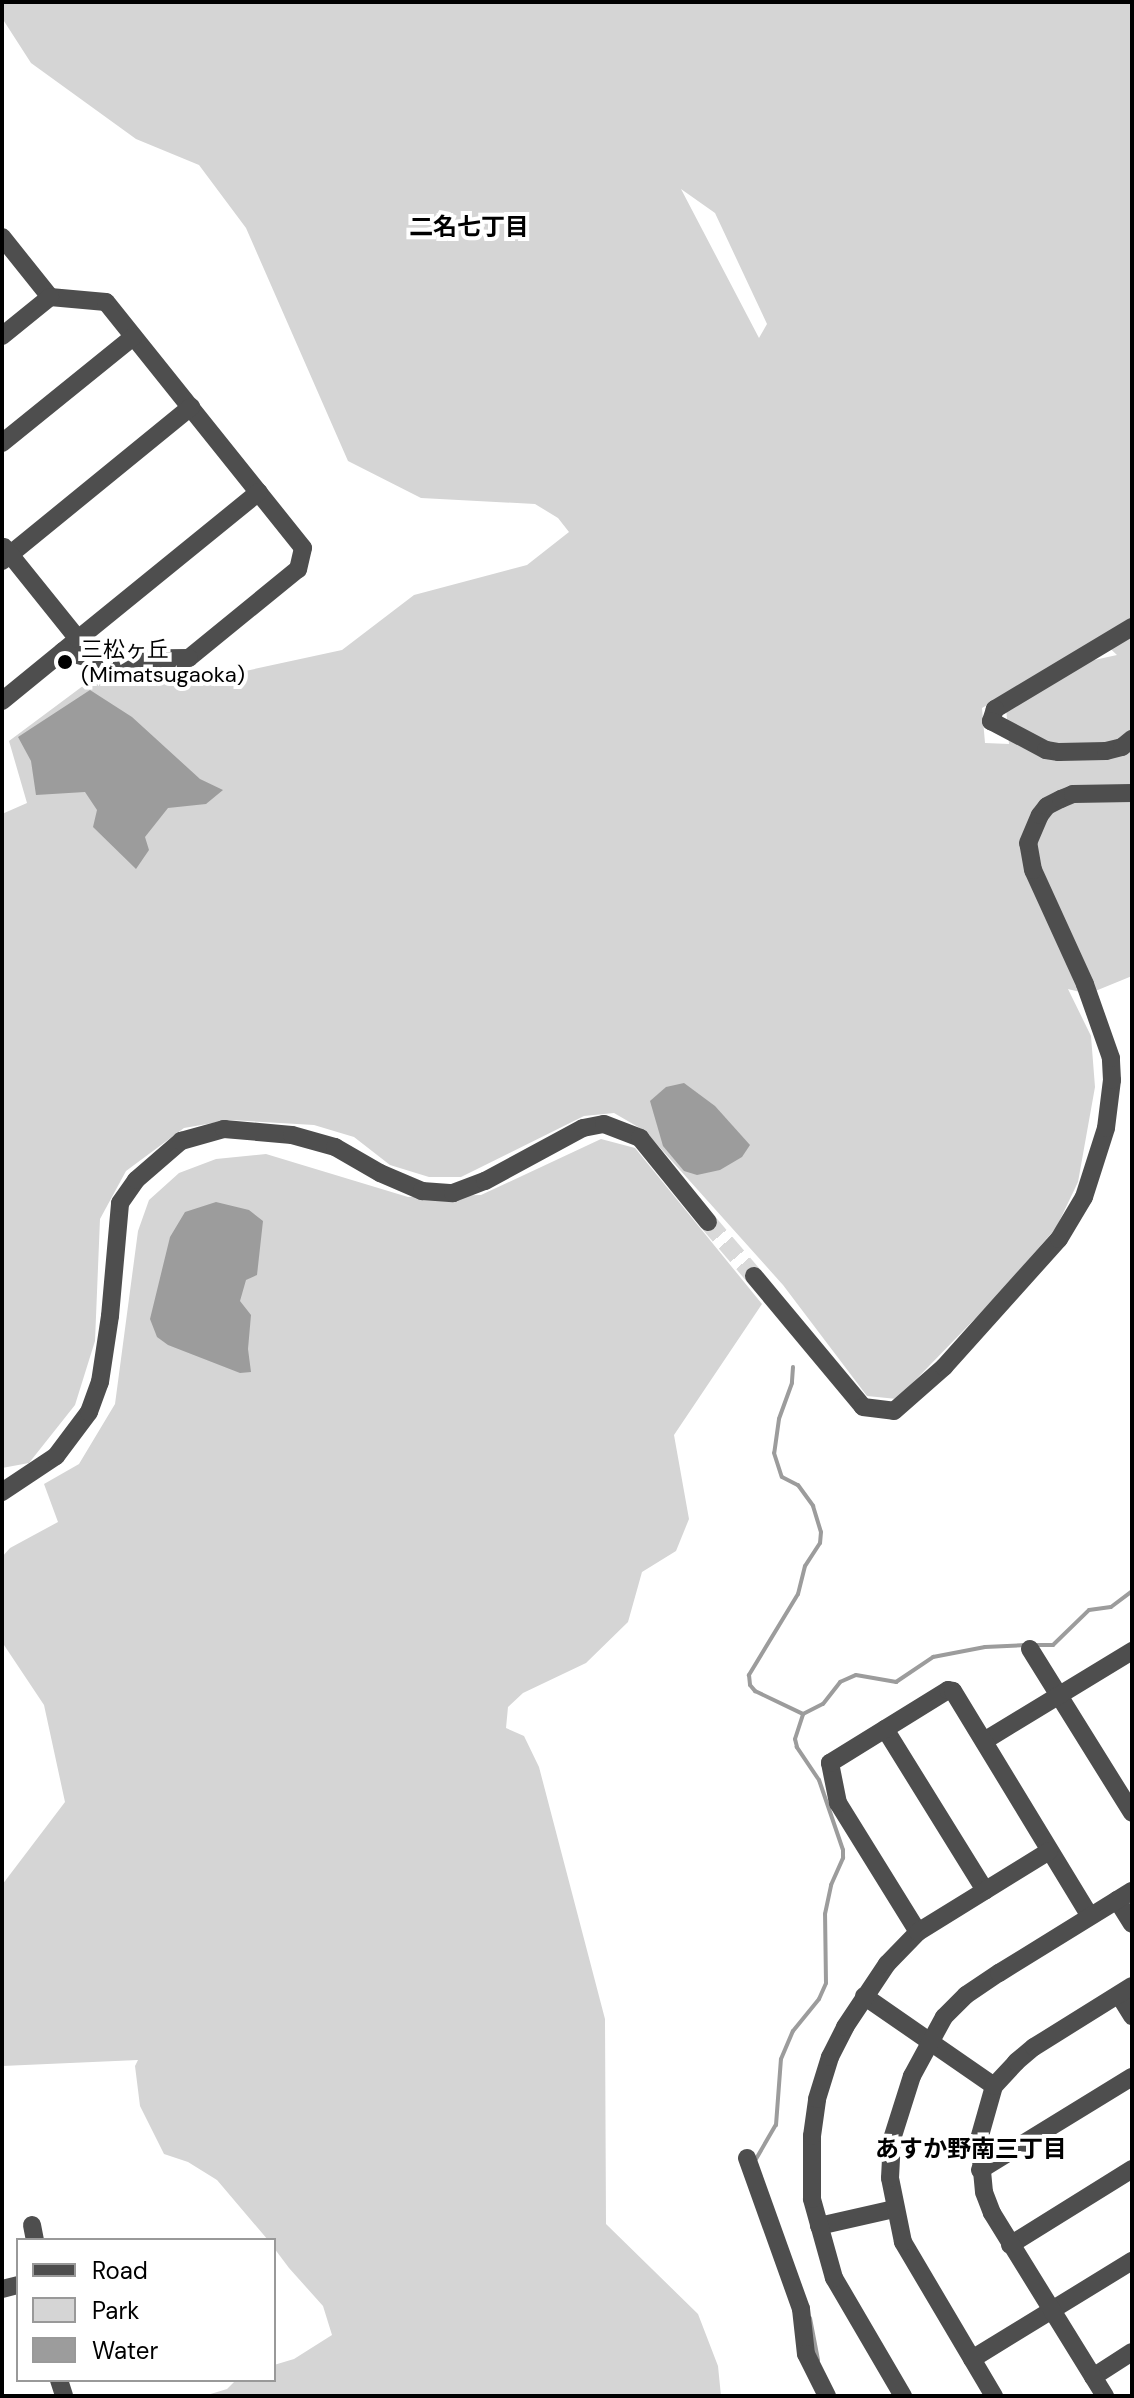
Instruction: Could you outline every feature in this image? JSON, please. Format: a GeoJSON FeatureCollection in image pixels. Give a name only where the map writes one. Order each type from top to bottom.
{"type":"FeatureCollection","features":[{"type":"Feature","properties":{"kind":"street"},"geometry":{"type":"LineString","coordinates":[[2,237],[50,297]]}},
{"type":"Feature","properties":{"kind":"street"},"geometry":{"type":"LineString","coordinates":[[2,336],[50,297],[106,302],[133,337],[191,407],[303,548],[298,569],[189,658],[93,659],[71,645],[5,553],[191,407]]}},
{"type":"Feature","properties":{"kind":"street"},"geometry":{"type":"LineString","coordinates":[[2,443],[133,337]]}},
{"type":"Feature","properties":{"kind":"street"},"geometry":{"type":"LineString","coordinates":[[2,701],[259,492]]}},
{"type":"Feature","properties":{"kind":"street"},"geometry":{"type":"LineString","coordinates":[[1132,627],[995,709],[991,721],[1046,750],[1059,752],[1106,751],[1122,747],[1132,739]]}},
{"type":"Feature","properties":{"kind":"street"},"geometry":{"type":"LineString","coordinates":[[754,1276],[863,1407],[894,1411],[944,1367],[1059,1239],[1084,1197],[1106,1128],[1112,1080],[1111,1058],[1085,984],[1033,870],[1028,843],[1040,815],[1061,799],[1073,794],[1132,793]]}},
{"type":"Feature","properties":{"kind":"street"},"geometry":{"type":"LineString","coordinates":[[2,1492],[56,1456],[89,1412],[100,1382],[110,1316],[120,1203],[136,1180],[181,1141],[224,1129],[292,1135],[335,1147],[380,1173],[422,1191],[453,1193],[485,1181],[583,1128],[604,1124],[640,1138],[708,1222]]}},
{"type":"Feature","properties":{"kind":"street"},"geometry":{"type":"LineString","coordinates":[[1030,1649],[1132,1813]]}},
{"type":"Feature","properties":{"kind":"street"},"geometry":{"type":"LineString","coordinates":[[984,1741],[1132,1651]]}},
{"type":"Feature","properties":{"kind":"street"},"geometry":{"type":"LineString","coordinates":[[918,1932],[838,1803],[830,1763],[948,1690],[953,1691],[1090,1916]]}},
{"type":"Feature","properties":{"kind":"street"},"geometry":{"type":"LineString","coordinates":[[885,1729],[985,1890]]}},
{"type":"Feature","properties":{"kind":"street"},"geometry":{"type":"LineString","coordinates":[[903,2396],[834,2278],[819,2226],[811,2171],[817,2099],[830,2057],[864,1996],[887,1964],[918,1932],[1049,1851]]}},
{"type":"Feature","properties":{"kind":"street"},"geometry":{"type":"LineString","coordinates":[[994,2396],[910,2260],[894,2209],[892,2139],[903,2097],[944,2017],[966,1995],[1125,1896],[1132,1924]]}},
{"type":"Feature","properties":{"kind":"street"},"geometry":{"type":"LineString","coordinates":[[1105,2396],[992,2213],[980,2170],[979,2139],[994,2086],[1034,2047],[1125,1991],[1132,2016]]}},
{"type":"Feature","properties":{"kind":"street"},"geometry":{"type":"LineString","coordinates":[[864,1996],[994,2086]]}},
{"type":"Feature","properties":{"kind":"street"},"geometry":{"type":"LineString","coordinates":[[980,2170],[1132,2077]]}},
{"type":"Feature","properties":{"kind":"street"},"geometry":{"type":"LineString","coordinates":[[747,2158],[801,2309],[806,2354],[827,2396]]}},
{"type":"Feature","properties":{"kind":"street"},"geometry":{"type":"LineString","coordinates":[[1010,2245],[1132,2169]]}},
{"type":"Feature","properties":{"kind":"street"},"geometry":{"type":"LineString","coordinates":[[819,2226],[894,2209]]}},
{"type":"Feature","properties":{"kind":"street"},"geometry":{"type":"LineString","coordinates":[[972,2359],[1132,2261]]}},
{"type":"Feature","properties":{"kind":"street"},"geometry":{"type":"LineString","coordinates":[[1093,2377],[1132,2352]]}},
{"type":"Feature","properties":{"kind":"green space"},"geometry":{"type":"Polygon","coordinates":[[[2,2],[1132,2],[1132,976],[1088,994],[1068,989],[1091,1036],[1095,1087],[1078,1182],[1056,1228],[995,1298],[897,1399],[867,1396],[783,1285],[645,1131],[614,1113],[584,1116],[461,1177],[429,1177],[390,1165],[354,1137],[314,1125],[230,1120],[184,1128],[126,1171],[100,1219],[95,1341],[75,1405],[29,1463],[2,1468],[2,814],[27,803],[9,741],[103,671],[190,683],[342,650],[414,595],[527,565],[569,532],[558,518],[535,504],[421,498],[348,461],[246,228],[199,165],[136,139],[31,63],[2,18],[2,2]],[[681,189],[759,338],[767,324],[715,213],[681,189]],[[1101,640],[1053,669],[1117,655],[1101,640]],[[1005,695],[982,708],[985,743],[1009,744],[1005,695]]]}},
{"type":"Feature","properties":{"kind":"green space"},"geometry":{"type":"Polygon","coordinates":[[[601,1139],[635,1148],[762,1304],[674,1435],[689,1519],[676,1551],[642,1572],[628,1622],[586,1663],[523,1693],[508,1707],[506,1728],[524,1736],[539,1767],[605,2019],[606,2224],[698,2314],[718,2366],[721,2396],[204,2396],[227,2389],[234,2382],[276,2382],[276,2364],[294,2359],[332,2335],[323,2306],[276,2251],[276,2238],[266,2238],[217,2180],[188,2162],[164,2154],[140,2106],[135,2066],[138,2060],[2,2066],[2,1885],[65,1802],[44,1705],[2,1642],[2,1557],[10,1548],[58,1522],[44,1484],[79,1464],[115,1404],[138,1231],[149,1200],[179,1173],[216,1159],[266,1154],[408,1197],[481,1195],[601,1139]]]}},
{"type":"Feature","properties":{"kind":"water"},"geometry":{"type":"Polygon","coordinates":[[[90,690],[132,717],[200,779],[223,790],[206,804],[168,808],[145,837],[149,850],[136,869],[93,827],[97,810],[85,792],[36,795],[31,761],[18,737],[90,690]]]}},
{"type":"Feature","properties":{"kind":"water"},"geometry":{"type":"Polygon","coordinates":[[[684,1083],[715,1106],[750,1145],[742,1157],[720,1170],[697,1175],[684,1171],[663,1146],[650,1101],[666,1087],[684,1083]]]}},
{"type":"Feature","properties":{"kind":"water"},"geometry":{"type":"Polygon","coordinates":[[[216,1202],[249,1210],[263,1221],[257,1275],[246,1280],[240,1301],[251,1315],[248,1349],[251,1372],[240,1373],[168,1345],[157,1337],[150,1319],[170,1237],[185,1212],[216,1202]]]}},
{"type":"Feature","properties":{"kind":"waterway"},"geometry":{"type":"LineString","coordinates":[[793,1367],[792,1383],[779,1419],[774,1453],[782,1477],[798,1485],[813,1506],[821,1532],[820,1543],[805,1566],[798,1594],[749,1675],[750,1685],[755,1691],[803,1714]]}},
{"type":"Feature","properties":{"kind":"waterway"},"geometry":{"type":"LineString","coordinates":[[1034,1645],[1053,1645],[1089,1610],[1111,1607],[1132,1591]]}},
{"type":"Feature","properties":{"kind":"waterway"},"geometry":{"type":"LineString","coordinates":[[756,2159],[776,2125],[781,2059],[793,2031],[819,1999],[826,1983],[825,1914],[831,1885],[843,1858],[819,1780],[797,1747],[795,1739],[803,1714],[823,1704],[840,1682],[856,1675],[896,1682],[933,1657],[985,1647],[1026,1645]]}},
{"type":"Feature","properties":{"kind":"waterway"},"geometry":{"type":"LineString","coordinates":[[810,2318],[818,2360]]}},
{"type":"Feature","properties":{"kind":"tunnel"},"geometry":{"type":"LineString","coordinates":[[708,1222],[754,1276]]}},
{"type":"Feature","properties":{"kind":"place","name":"三松ヶ丘 (Mimatsugaoka)"},"geometry":{"type":"Point","coordinates":[65,662]}},
{"type":"Feature","properties":{"kind":"district","name":"二名七丁目"},"geometry":{"type":"Point","coordinates":[469,227]}},
{"type":"Feature","properties":{"kind":"district","name":"あすか野南三丁目"},"geometry":{"type":"Point","coordinates":[971,2149]}}]}
